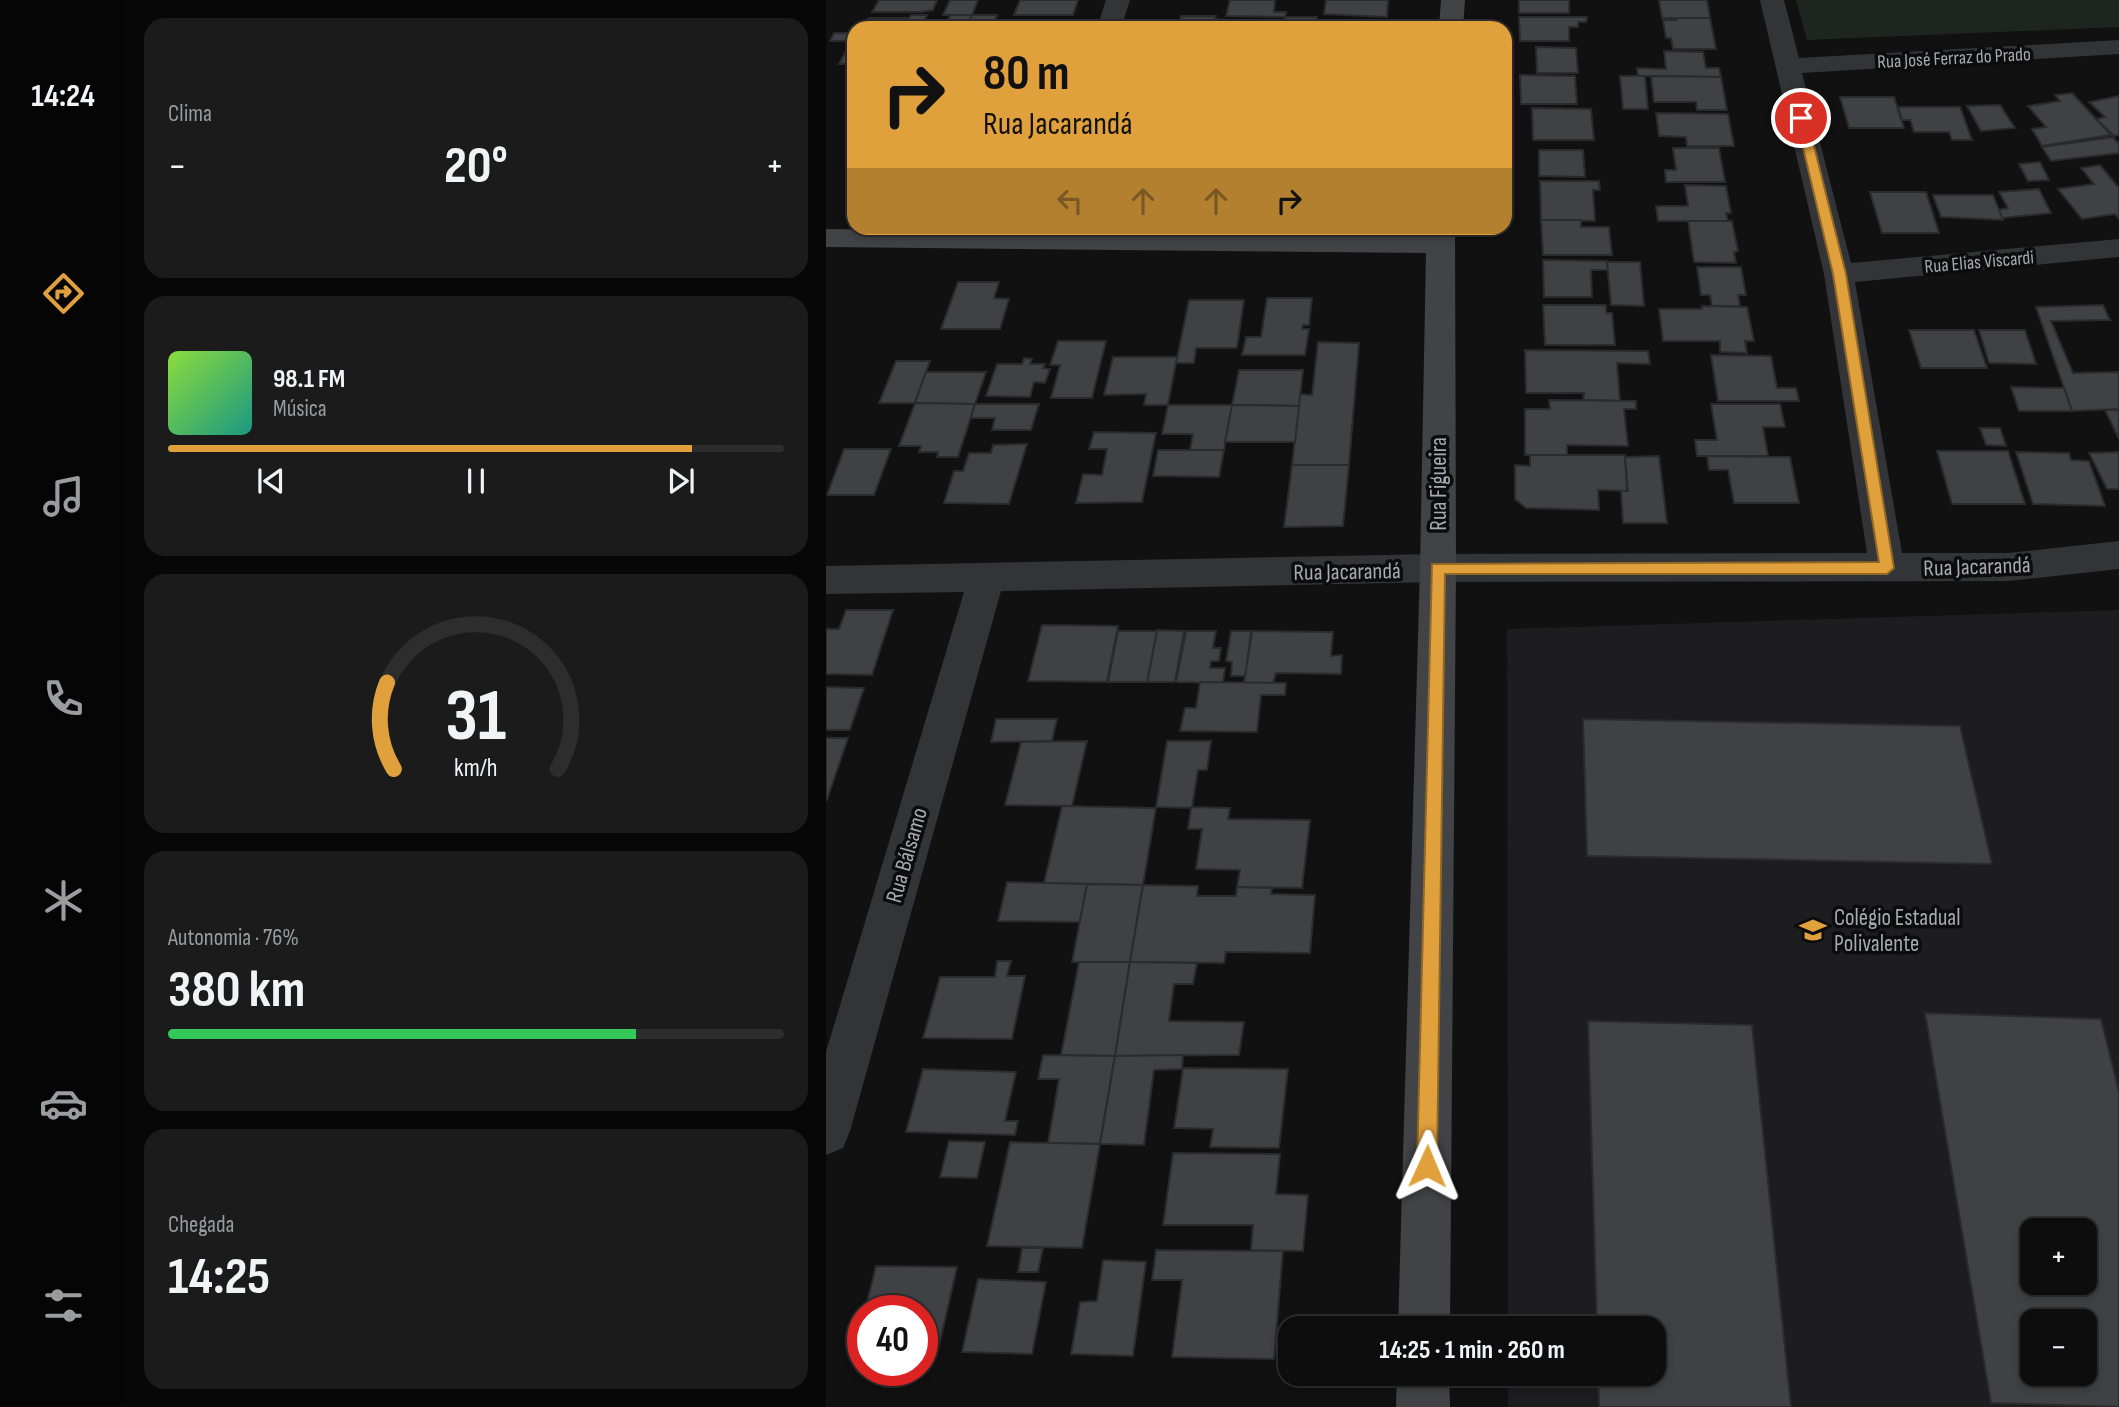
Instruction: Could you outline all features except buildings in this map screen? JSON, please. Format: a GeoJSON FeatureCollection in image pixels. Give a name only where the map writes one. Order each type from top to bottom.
{"type":"FeatureCollection","features":[{"type":"Feature","properties":{"kind":"street"},"geometry":{"type":"LineString","coordinates":[[1111,21],[1118,0]]}},
{"type":"Feature","properties":{"kind":"street"},"geometry":{"type":"LineString","coordinates":[[1451,21],[1452,0]]}},
{"type":"Feature","properties":{"kind":"street"},"geometry":{"type":"LineString","coordinates":[[1772,0],[1839,274],[1887,568]]}},
{"type":"Feature","properties":{"kind":"street","name":"Rua José Ferraz do Prado"},"geometry":{"type":"LineString","coordinates":[[1788,66],[2119,47]]}},
{"type":"Feature","properties":{"kind":"street"},"geometry":{"type":"LineString","coordinates":[[826,238],[988,235]]}},
{"type":"Feature","properties":{"kind":"street"},"geometry":{"type":"LineString","coordinates":[[1241,235],[1440,236]]}},
{"type":"Feature","properties":{"kind":"street","name":"Rua Figueira"},"geometry":{"type":"LineString","coordinates":[[1424,1316],[1438,568],[1440,236]]}},
{"type":"Feature","properties":{"kind":"street","name":"Rua Elias Viscardi"},"geometry":{"type":"LineString","coordinates":[[1839,274],[2119,248]]}},
{"type":"Feature","properties":{"kind":"street","name":"Rua Jacarandá"},"geometry":{"type":"LineString","coordinates":[[826,580],[986,579],[1438,568],[2008,567],[2119,555]]}},
{"type":"Feature","properties":{"kind":"street","name":"Rua Bálsamo"},"geometry":{"type":"LineString","coordinates":[[826,1131],[986,579]]}},
{"type":"Feature","properties":{"kind":"street"},"geometry":{"type":"LineString","coordinates":[[1423,1386],[1423,1407]]}},
{"type":"Feature","properties":{"kind":"shaded area"},"geometry":{"type":"Polygon","coordinates":[[[1796,0],[2119,0],[2119,27],[1807,40],[1796,0]]]}},
{"type":"Feature","properties":{"kind":"shaded area","name":"Colégio Estadual Polivalente"},"geometry":{"type":"Polygon","coordinates":[[[2119,610],[2119,1407],[1508,1407],[1508,1386],[1666,1386],[1666,1316],[1508,1316],[1507,629],[2119,610]]]}},
{"type":"Feature","properties":{"kind":"place","name":"Colégio Estadual Polivalente"},"geometry":{"type":"Point","coordinates":[1813,930]}},
{"type":"Feature","properties":{"kind":"route"},"geometry":{"type":"LineString","coordinates":[[1427,1166],[1438,568],[1887,568],[1839,274],[1801,118]]}}]}
